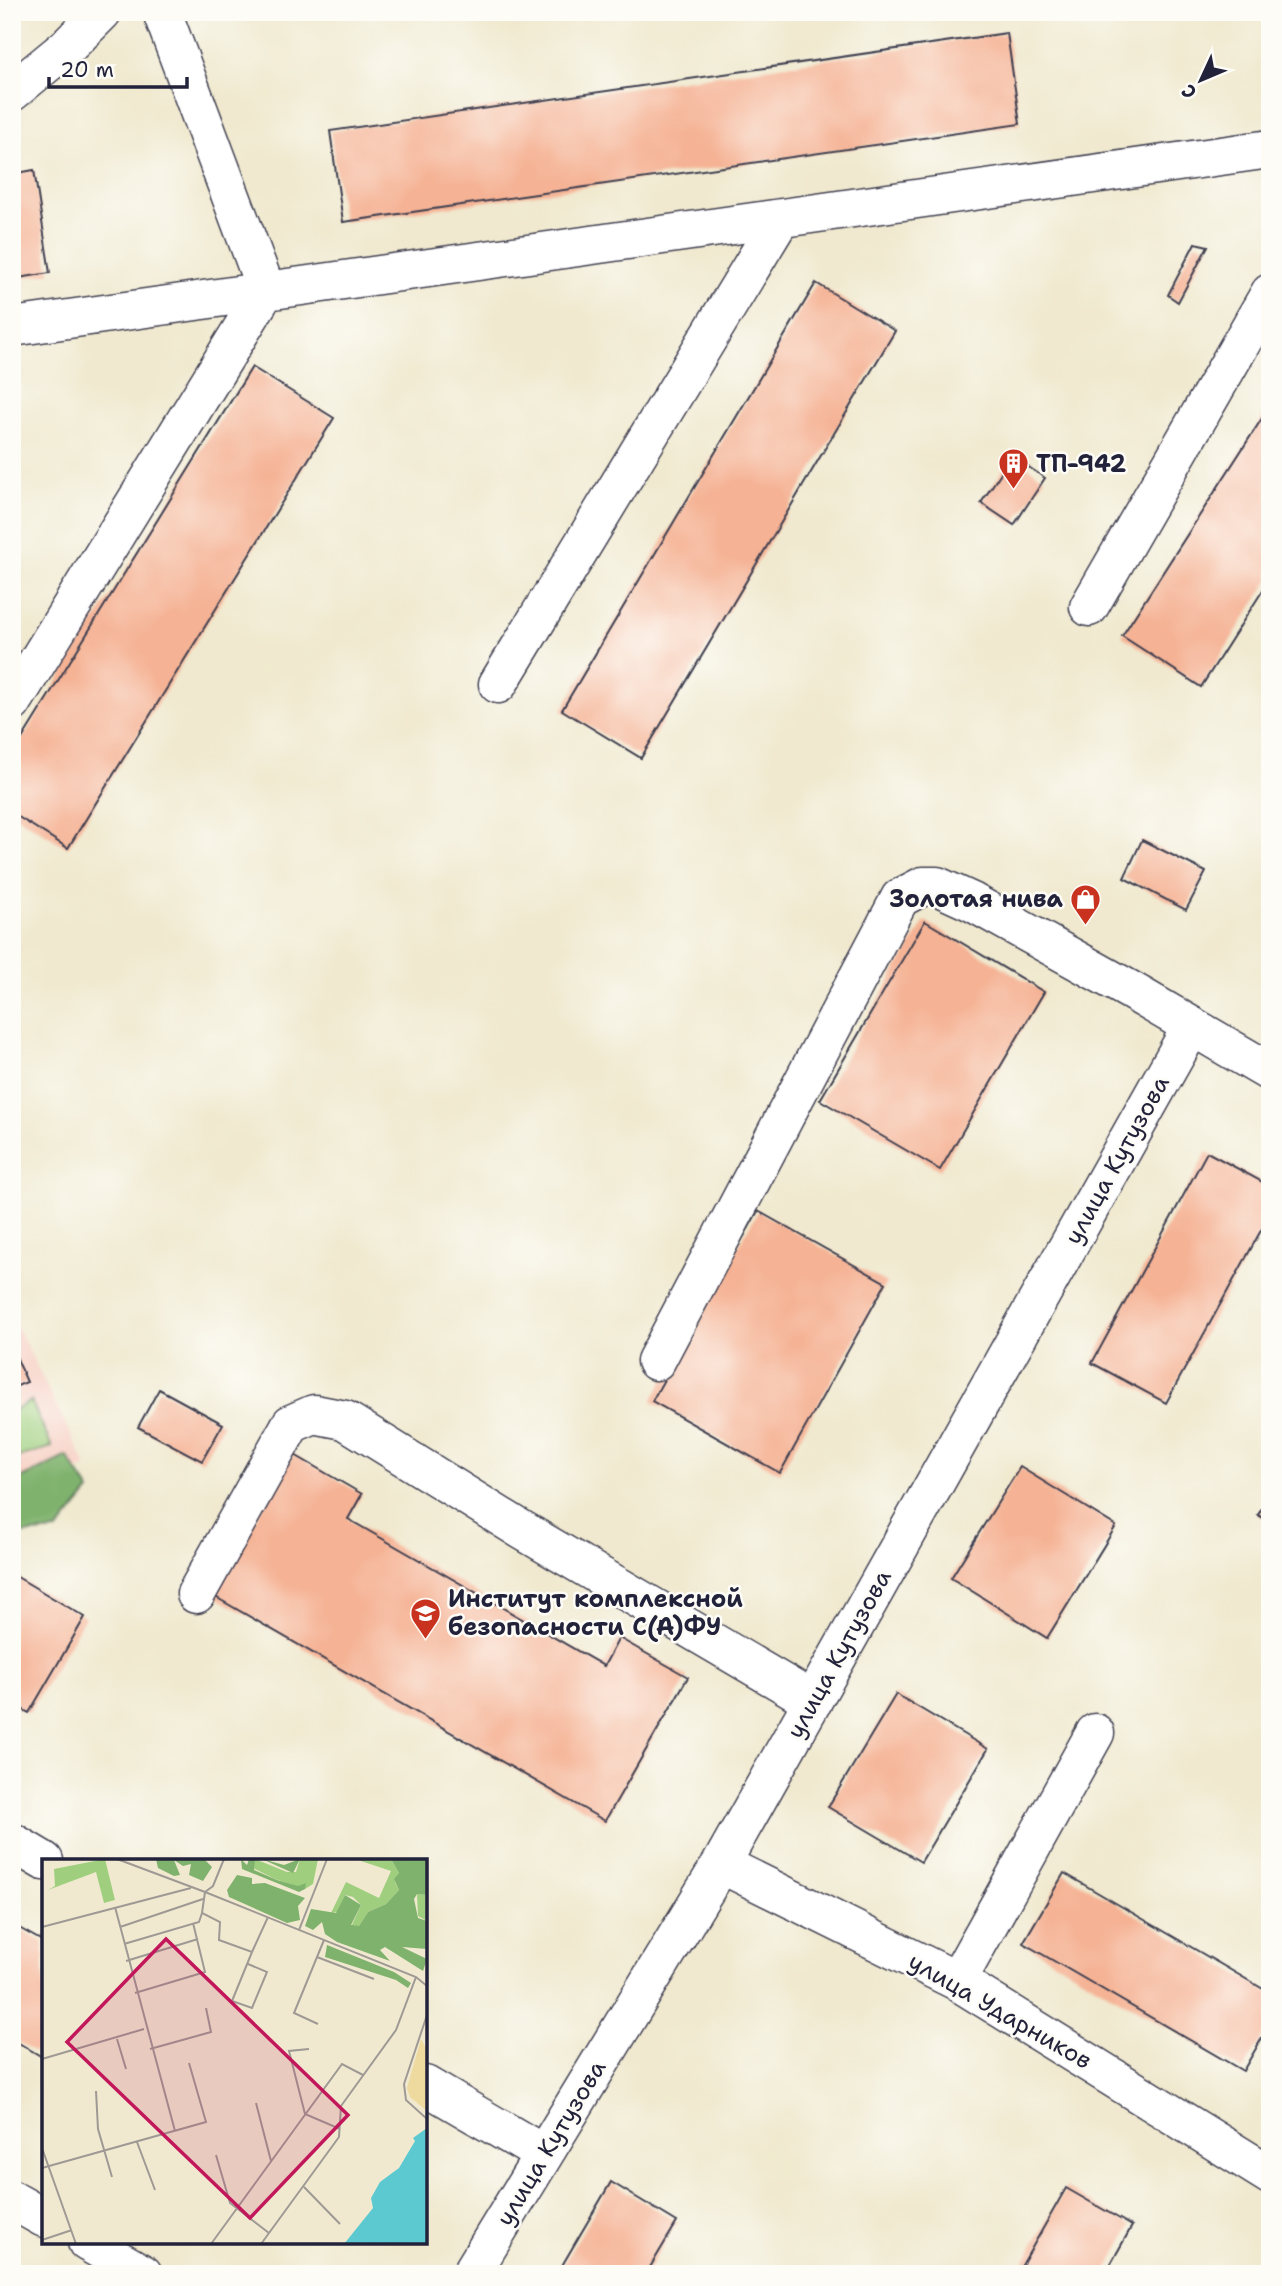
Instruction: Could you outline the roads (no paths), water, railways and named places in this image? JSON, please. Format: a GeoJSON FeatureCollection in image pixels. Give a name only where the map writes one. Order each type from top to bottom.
{"type":"FeatureCollection","features":[{"type":"Feature","properties":{"kind":"street"},"geometry":{"type":"LineString","coordinates":[[12,92],[68,46],[102,12]]}},
{"type":"Feature","properties":{"kind":"street"},"geometry":{"type":"LineString","coordinates":[[162,12],[266,290]]}},
{"type":"Feature","properties":{"kind":"street"},"geometry":{"type":"LineString","coordinates":[[12,327],[1270,149]]}},
{"type":"Feature","properties":{"kind":"street"},"geometry":{"type":"LineString","coordinates":[[498,684],[781,218]]}},
{"type":"Feature","properties":{"kind":"street"},"geometry":{"type":"LineString","coordinates":[[12,704],[266,290]]}},
{"type":"Feature","properties":{"kind":"street"},"geometry":{"type":"LineString","coordinates":[[1089,607],[1270,293]]}},
{"type":"Feature","properties":{"kind":"street"},"geometry":{"type":"LineString","coordinates":[[656,1361],[900,898],[923,886],[937,886],[972,902],[1270,1072]]}},
{"type":"Feature","properties":{"kind":"street","name":"улица Кутузова"},"geometry":{"type":"LineString","coordinates":[[471,2274],[721,1864],[1192,1026]]}},
{"type":"Feature","properties":{"kind":"street"},"geometry":{"type":"LineString","coordinates":[[196,1594],[291,1424],[314,1414],[345,1420],[522,1530],[813,1701]]}},
{"type":"Feature","properties":{"kind":"street"},"geometry":{"type":"LineString","coordinates":[[957,1981],[1095,1733]]}},
{"type":"Feature","properties":{"kind":"street"},"geometry":{"type":"LineString","coordinates":[[12,1842],[42,1860]]}},
{"type":"Feature","properties":{"kind":"street","name":"улица Ударников"},"geometry":{"type":"LineString","coordinates":[[721,1864],[957,1981],[1270,2175]]}},
{"type":"Feature","properties":{"kind":"street"},"geometry":{"type":"LineString","coordinates":[[427,2086],[543,2154]]}},
{"type":"Feature","properties":{"kind":"street"},"geometry":{"type":"LineString","coordinates":[[12,2200],[42,2217]]}},
{"type":"Feature","properties":{"kind":"street"},"geometry":{"type":"LineString","coordinates":[[90,2244],[143,2274]]}},
{"type":"Feature","properties":{"kind":"place","name":"ТП-942"},"geometry":{"type":"Point","coordinates":[1013,491]}},
{"type":"Feature","properties":{"kind":"place","name":"Золотая нива"},"geometry":{"type":"Point","coordinates":[1086,926]}},
{"type":"Feature","properties":{"kind":"place","name":"Институт комплексной безопасности С(А)ФУ"},"geometry":{"type":"Point","coordinates":[425,1640]}}]}
